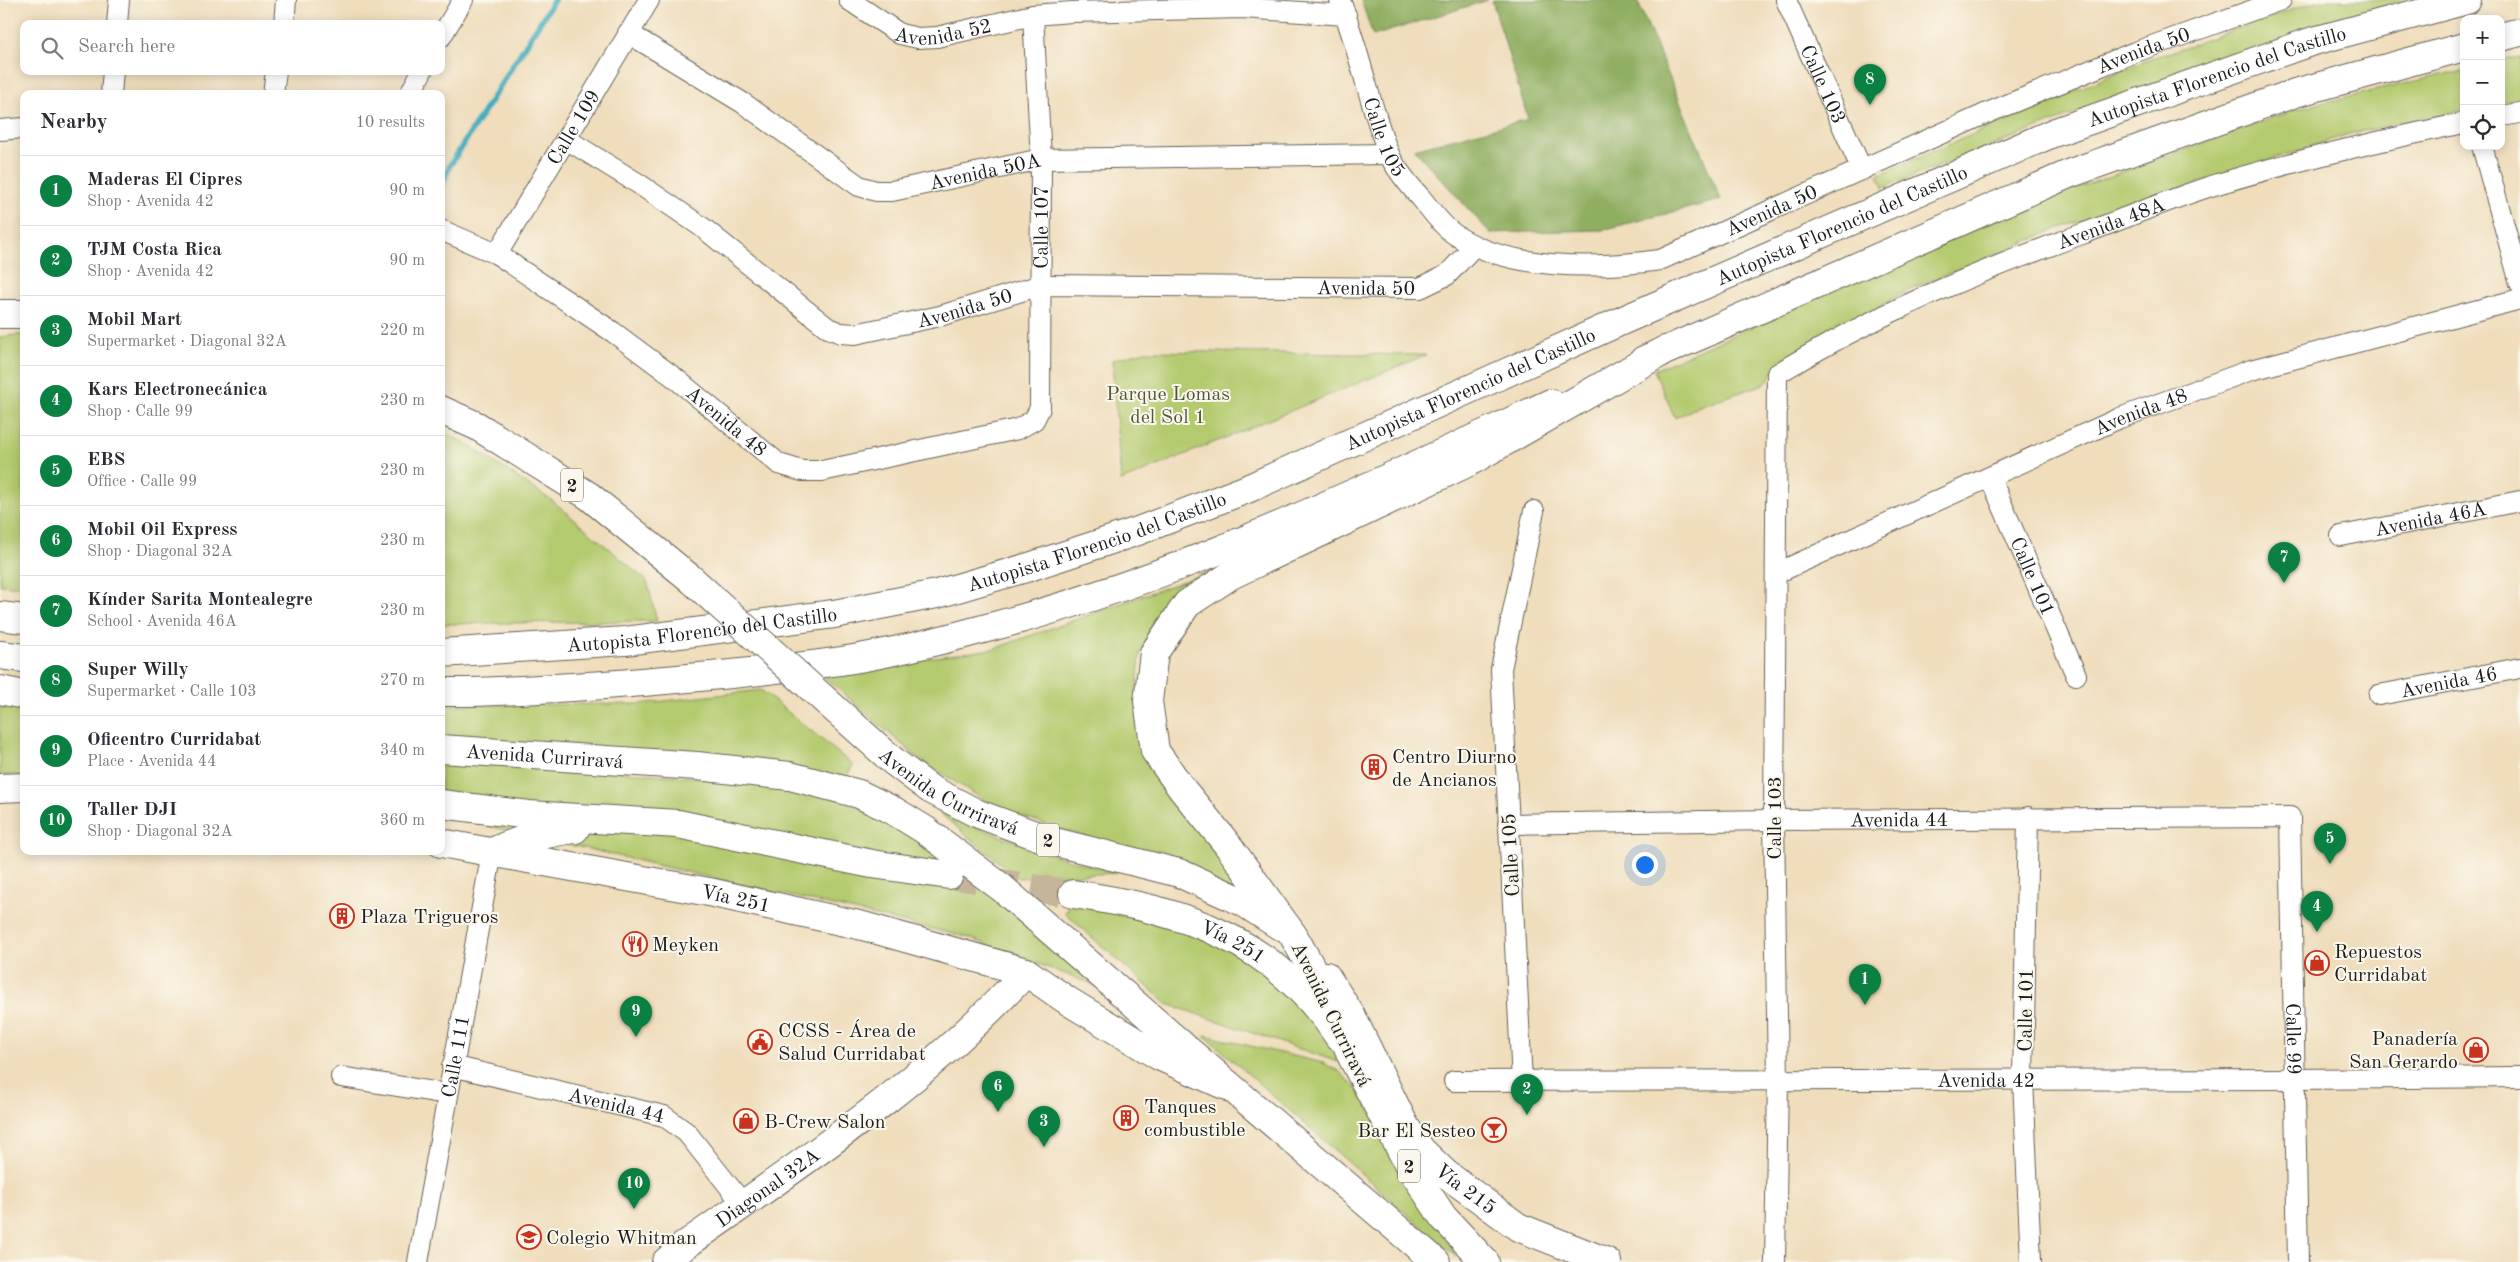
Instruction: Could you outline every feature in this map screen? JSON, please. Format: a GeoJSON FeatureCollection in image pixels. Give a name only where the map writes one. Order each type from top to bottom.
{"type":"FeatureCollection","features":[{"type":"Feature","properties":{"kind":"main road","name":"Autopista Florencio del Castillo"},"geometry":{"type":"LineString","coordinates":[[445,653],[625,641],[834,614],[937,594],[1048,561],[1138,531],[1247,489],[1628,318],[2053,133],[2396,10],[2467,0]]}},
{"type":"Feature","properties":{"kind":"main road"},"geometry":{"type":"LineString","coordinates":[[2505,36],[2520,32]]}},
{"type":"Feature","properties":{"kind":"main road","name":"Autopista Florencio del Castillo"},"geometry":{"type":"LineString","coordinates":[[445,692],[482,693],[670,680],[826,662],[985,629],[1109,591],[1242,541],[1367,488],[1665,350],[2071,173],[2295,93],[2460,48]]}},
{"type":"Feature","properties":{"kind":"main road"},"geometry":{"type":"LineString","coordinates":[[0,314],[20,314]]}},
{"type":"Feature","properties":{"kind":"main road"},"geometry":{"type":"LineString","coordinates":[[1293,935],[1227,844],[1182,789],[1155,751],[1148,701],[1154,652],[1168,629],[1187,604],[1231,575],[1469,462],[1665,350]]}},
{"type":"Feature","properties":{"kind":"main road","name":"Avenida Curriravá"},"geometry":{"type":"LineString","coordinates":[[445,412],[477,426],[589,496],[691,579],[893,761],[922,783],[976,813],[1051,841],[1180,873],[1243,902],[1293,935],[1326,994],[1352,1057],[1410,1167],[1443,1217],[1485,1262]]}},
{"type":"Feature","properties":{"kind":"main road"},"geometry":{"type":"LineString","coordinates":[[0,616],[20,618]]}},
{"type":"Feature","properties":{"kind":"main road"},"geometry":{"type":"LineString","coordinates":[[0,656],[20,658]]}},
{"type":"Feature","properties":{"kind":"main road"},"geometry":{"type":"LineString","coordinates":[[0,690],[20,694]]}},
{"type":"Feature","properties":{"kind":"main road","name":"Avenida Curriravá"},"geometry":{"type":"LineString","coordinates":[[445,749],[697,766],[790,776],[859,794],[894,811],[925,830],[1002,888],[1436,1262]]}},
{"type":"Feature","properties":{"kind":"main road"},"geometry":{"type":"LineString","coordinates":[[0,788],[20,787]]}},
{"type":"Feature","properties":{"kind":"main road"},"geometry":{"type":"LineString","coordinates":[[445,804],[529,815],[678,824],[872,864],[949,874]]}},
{"type":"Feature","properties":{"kind":"main road"},"geometry":{"type":"LineString","coordinates":[[445,816],[462,822],[492,852],[512,842],[543,833],[634,821]]}},
{"type":"Feature","properties":{"kind":"main road","name":"Vía 251"},"geometry":{"type":"LineString","coordinates":[[445,844],[709,892],[863,926],[1026,972],[1068,1001],[1159,1056],[1232,1088]]}},
{"type":"Feature","properties":{"kind":"main road","name":"Vía 251"},"geometry":{"type":"LineString","coordinates":[[1073,894],[1120,901],[1174,914],[1226,935],[1255,951],[1310,999],[1328,1020],[1352,1057]]}},
{"type":"Feature","properties":{"kind":"main road","name":"Vía 215"},"geometry":{"type":"LineString","coordinates":[[1293,935],[1322,970],[1352,1017],[1405,1126],[1421,1150],[1446,1174],[1518,1227],[1607,1262]]}},
{"type":"Feature","properties":{"kind":"main road","name":"Diagonal 32A"},"geometry":{"type":"LineString","coordinates":[[666,1262],[684,1246],[853,1127],[933,1061],[1002,999],[1026,972]]}},
{"type":"Feature","properties":{"kind":"street"},"geometry":{"type":"LineString","coordinates":[[117,20],[119,0]]}},
{"type":"Feature","properties":{"kind":"street"},"geometry":{"type":"LineString","coordinates":[[284,20],[286,0]]}},
{"type":"Feature","properties":{"kind":"street"},"geometry":{"type":"LineString","coordinates":[[445,30],[462,0]]}},
{"type":"Feature","properties":{"kind":"street","name":"Calle 109"},"geometry":{"type":"LineString","coordinates":[[497,254],[649,0]]}},
{"type":"Feature","properties":{"kind":"street","name":"Avenida 52"},"geometry":{"type":"LineString","coordinates":[[849,0],[900,34],[918,38],[938,37],[1033,15],[1244,8],[1343,7]]}},
{"type":"Feature","properties":{"kind":"street","name":"Calle 103"},"geometry":{"type":"LineString","coordinates":[[1786,0],[1862,170]]}},
{"type":"Feature","properties":{"kind":"street","name":"Avenida 50"},"geometry":{"type":"LineString","coordinates":[[566,139],[640,184],[702,227],[828,328],[841,333],[855,334],[940,316],[1041,285],[1420,288],[1447,275],[1474,246],[1495,254],[1530,262],[1627,265],[1660,260],[1985,114],[2135,52],[2282,0]]}},
{"type":"Feature","properties":{"kind":"street","name":"Calle 105"},"geometry":{"type":"LineString","coordinates":[[1343,7],[1389,154],[1412,188],[1437,218],[1453,233],[1474,246]]}},
{"type":"Feature","properties":{"kind":"street","name":"Calle 107"},"geometry":{"type":"LineString","coordinates":[[1033,15],[1041,159],[1040,408]]}},
{"type":"Feature","properties":{"kind":"street","name":"Avenida 50A"},"geometry":{"type":"LineString","coordinates":[[628,34],[743,103],[859,186],[876,191],[892,191],[1041,159],[1389,154]]}},
{"type":"Feature","properties":{"kind":"street"},"geometry":{"type":"LineString","coordinates":[[111,90],[113,75]]}},
{"type":"Feature","properties":{"kind":"street"},"geometry":{"type":"LineString","coordinates":[[274,90],[275,75]]}},
{"type":"Feature","properties":{"kind":"street"},"geometry":{"type":"LineString","coordinates":[[412,90],[420,75]]}},
{"type":"Feature","properties":{"kind":"street"},"geometry":{"type":"LineString","coordinates":[[2505,115],[2520,113]]}},
{"type":"Feature","properties":{"kind":"street","name":"Avenida 48A"},"geometry":{"type":"LineString","coordinates":[[1777,374],[1821,347],[1920,297],[2045,247],[2201,190],[2352,147],[2460,124]]}},
{"type":"Feature","properties":{"kind":"street"},"geometry":{"type":"LineString","coordinates":[[0,130],[20,128]]}},
{"type":"Feature","properties":{"kind":"street"},"geometry":{"type":"LineString","coordinates":[[2483,150],[2520,283]]}},
{"type":"Feature","properties":{"kind":"street","name":"Avenida 48"},"geometry":{"type":"LineString","coordinates":[[445,232],[497,254],[613,332],[675,378],[779,464],[802,471],[822,472],[1018,430],[1034,420],[1040,408]]}},
{"type":"Feature","properties":{"kind":"street","name":"Avenida 48"},"geometry":{"type":"LineString","coordinates":[[1777,573],[2120,418],[2251,370],[2520,299]]}},
{"type":"Feature","properties":{"kind":"street","name":"Calle 103"},"geometry":{"type":"LineString","coordinates":[[1775,1262],[1778,1080],[1774,820],[1777,374]]}},
{"type":"Feature","properties":{"kind":"street","name":"Calle 101"},"geometry":{"type":"LineString","coordinates":[[1990,477],[2076,675]]}},
{"type":"Feature","properties":{"kind":"street","name":"Avenida 46A"},"geometry":{"type":"LineString","coordinates":[[2341,536],[2520,502]]}},
{"type":"Feature","properties":{"kind":"street","name":"Calle 105"},"geometry":{"type":"LineString","coordinates":[[1522,1082],[1501,668],[1534,511]]}},
{"type":"Feature","properties":{"kind":"street","name":"Avenida 46"},"geometry":{"type":"LineString","coordinates":[[2379,695],[2520,668]]}},
{"type":"Feature","properties":{"kind":"street","name":"Avenida 44"},"geometry":{"type":"LineString","coordinates":[[1508,824],[2028,817],[2290,816]]}},
{"type":"Feature","properties":{"kind":"street","name":"Calle 99"},"geometry":{"type":"LineString","coordinates":[[2290,816],[2298,1262]]}},
{"type":"Feature","properties":{"kind":"street","name":"Calle 101"},"geometry":{"type":"LineString","coordinates":[[2028,817],[2024,1079],[2031,1262]]}},
{"type":"Feature","properties":{"kind":"street","name":"Calle 111"},"geometry":{"type":"LineString","coordinates":[[418,1262],[492,852]]}},
{"type":"Feature","properties":{"kind":"street","name":"Avenida 44"},"geometry":{"type":"LineString","coordinates":[[452,1066],[664,1116],[687,1133],[744,1204]]}},
{"type":"Feature","properties":{"kind":"street","name":"Avenida 42"},"geometry":{"type":"LineString","coordinates":[[1454,1081],[2294,1079],[2520,1076]]}},
{"type":"Feature","properties":{"kind":"street"},"geometry":{"type":"LineString","coordinates":[[341,1077],[447,1094]]}},
{"type":"Feature","properties":{"kind":"green space"},"geometry":{"type":"Polygon","coordinates":[[[1361,0],[1488,0],[1373,36],[1361,0]]]}},
{"type":"Feature","properties":{"kind":"green space"},"geometry":{"type":"Polygon","coordinates":[[[1492,0],[1637,0],[1721,200],[1602,230],[1490,233],[1414,149],[1528,119],[1492,0]]]}},
{"type":"Feature","properties":{"kind":"green space"},"geometry":{"type":"Polygon","coordinates":[[[2320,0],[2430,0],[2151,84],[1883,188],[1878,175],[2142,62],[2320,0]]]}},
{"type":"Feature","properties":{"kind":"green space"},"geometry":{"type":"Polygon","coordinates":[[[2520,57],[2520,99],[2505,102],[2505,60],[2520,57]]]}},
{"type":"Feature","properties":{"kind":"green space"},"geometry":{"type":"Polygon","coordinates":[[[2460,71],[2460,111],[2349,134],[2057,229],[1913,288],[1780,362],[1765,384],[1704,404],[1675,418],[1654,370],[2024,207],[2304,107],[2460,71]]]}},
{"type":"Feature","properties":{"kind":"green space"},"geometry":{"type":"Polygon","coordinates":[[[20,334],[20,587],[0,585],[0,337],[20,334]]]}},
{"type":"Feature","properties":{"kind":"green space","name":"Parque Lomas del Sol 1"},"geometry":{"type":"Polygon","coordinates":[[[1145,351],[1426,355],[1121,481],[1112,360],[1145,351]]]}},
{"type":"Feature","properties":{"kind":"green space"},"geometry":{"type":"Polygon","coordinates":[[[445,434],[462,441],[554,502],[647,581],[657,621],[445,624],[445,434]]]}},
{"type":"Feature","properties":{"kind":"green space"},"geometry":{"type":"Polygon","coordinates":[[[1209,572],[1158,613],[1140,654],[1136,702],[1140,747],[1267,904],[1089,838],[999,809],[920,760],[820,673],[993,649],[1209,572]]]}},
{"type":"Feature","properties":{"kind":"green space"},"geometry":{"type":"Polygon","coordinates":[[[761,690],[853,765],[845,779],[445,740],[445,705],[639,704],[761,690]]]}},
{"type":"Feature","properties":{"kind":"green space"},"geometry":{"type":"Polygon","coordinates":[[[0,700],[20,703],[20,775],[0,775],[0,700]]]}},
{"type":"Feature","properties":{"kind":"green space"},"geometry":{"type":"Polygon","coordinates":[[[445,758],[769,783],[842,799],[901,826],[952,861],[1105,989],[967,937],[445,816],[445,758]]]}},
{"type":"Feature","properties":{"kind":"green space"},"geometry":{"type":"Polygon","coordinates":[[[936,810],[980,829],[1025,845],[1117,873],[1018,878],[936,810]]]}},
{"type":"Feature","properties":{"kind":"green space"},"geometry":{"type":"Polygon","coordinates":[[[1073,900],[1246,949],[1341,1050],[1338,1062],[1167,1004],[1065,913],[1073,900]]]}},
{"type":"Feature","properties":{"kind":"green space"},"geometry":{"type":"Polygon","coordinates":[[[1204,1035],[1323,1063],[1340,1072],[1357,1089],[1457,1258],[1204,1035]]]}},
{"type":"Feature","properties":{"kind":"waterway"},"geometry":{"type":"LineString","coordinates":[[445,178],[449,167],[554,0]]}},
{"type":"Feature","properties":{"kind":"tunnel"},"geometry":{"type":"LineString","coordinates":[[949,875],[1073,894]]}},
{"type":"Feature","properties":{"kind":"place","name":"Super Willy"},"geometry":{"type":"Point","coordinates":[1870,105]}},
{"type":"Feature","properties":{"kind":"place","name":"Kínder Sarita Montealegre"},"geometry":{"type":"Point","coordinates":[2284,583]}},
{"type":"Feature","properties":{"kind":"place","name":"Centro Diurno de Ancianos"},"geometry":{"type":"Point","coordinates":[1374,767]}},
{"type":"Feature","properties":{"kind":"place","name":"EBS"},"geometry":{"type":"Point","coordinates":[2330,864]}},
{"type":"Feature","properties":{"kind":"place","name":"Plaza Trigueros"},"geometry":{"type":"Point","coordinates":[342,916]}},
{"type":"Feature","properties":{"kind":"place","name":"Kars Electronecánica"},"geometry":{"type":"Point","coordinates":[2317,932]}},
{"type":"Feature","properties":{"kind":"place","name":"Meyken"},"geometry":{"type":"Point","coordinates":[635,944]}},
{"type":"Feature","properties":{"kind":"place","name":"Repuestos Curridabat"},"geometry":{"type":"Point","coordinates":[2317,963]}},
{"type":"Feature","properties":{"kind":"place","name":"Maderas El Cipres"},"geometry":{"type":"Point","coordinates":[1865,1005]}},
{"type":"Feature","properties":{"kind":"place","name":"Oficentro Curridabat"},"geometry":{"type":"Point","coordinates":[636,1037]}},
{"type":"Feature","properties":{"kind":"place","name":"CCSS - Área de Salud Curridabat"},"geometry":{"type":"Point","coordinates":[760,1042]}},
{"type":"Feature","properties":{"kind":"place","name":"Panadería San Gerardo"},"geometry":{"type":"Point","coordinates":[2476,1050]}},
{"type":"Feature","properties":{"kind":"place","name":"Mobil Oil Express"},"geometry":{"type":"Point","coordinates":[998,1112]}},
{"type":"Feature","properties":{"kind":"place","name":"TJM Costa Rica"},"geometry":{"type":"Point","coordinates":[1527,1115]}},
{"type":"Feature","properties":{"kind":"place","name":"Tanques combustible"},"geometry":{"type":"Point","coordinates":[1126,1118]}},
{"type":"Feature","properties":{"kind":"place","name":"B-Crew Salon"},"geometry":{"type":"Point","coordinates":[746,1121]}},
{"type":"Feature","properties":{"kind":"place","name":"Bar El Sesteo"},"geometry":{"type":"Point","coordinates":[1494,1130]}},
{"type":"Feature","properties":{"kind":"place","name":"Mobil Mart"},"geometry":{"type":"Point","coordinates":[1044,1147]}},
{"type":"Feature","properties":{"kind":"place","name":"Taller DJI"},"geometry":{"type":"Point","coordinates":[634,1209]}},
{"type":"Feature","properties":{"kind":"place","name":"Colegio Whitman"},"geometry":{"type":"Point","coordinates":[529,1237]}}]}
